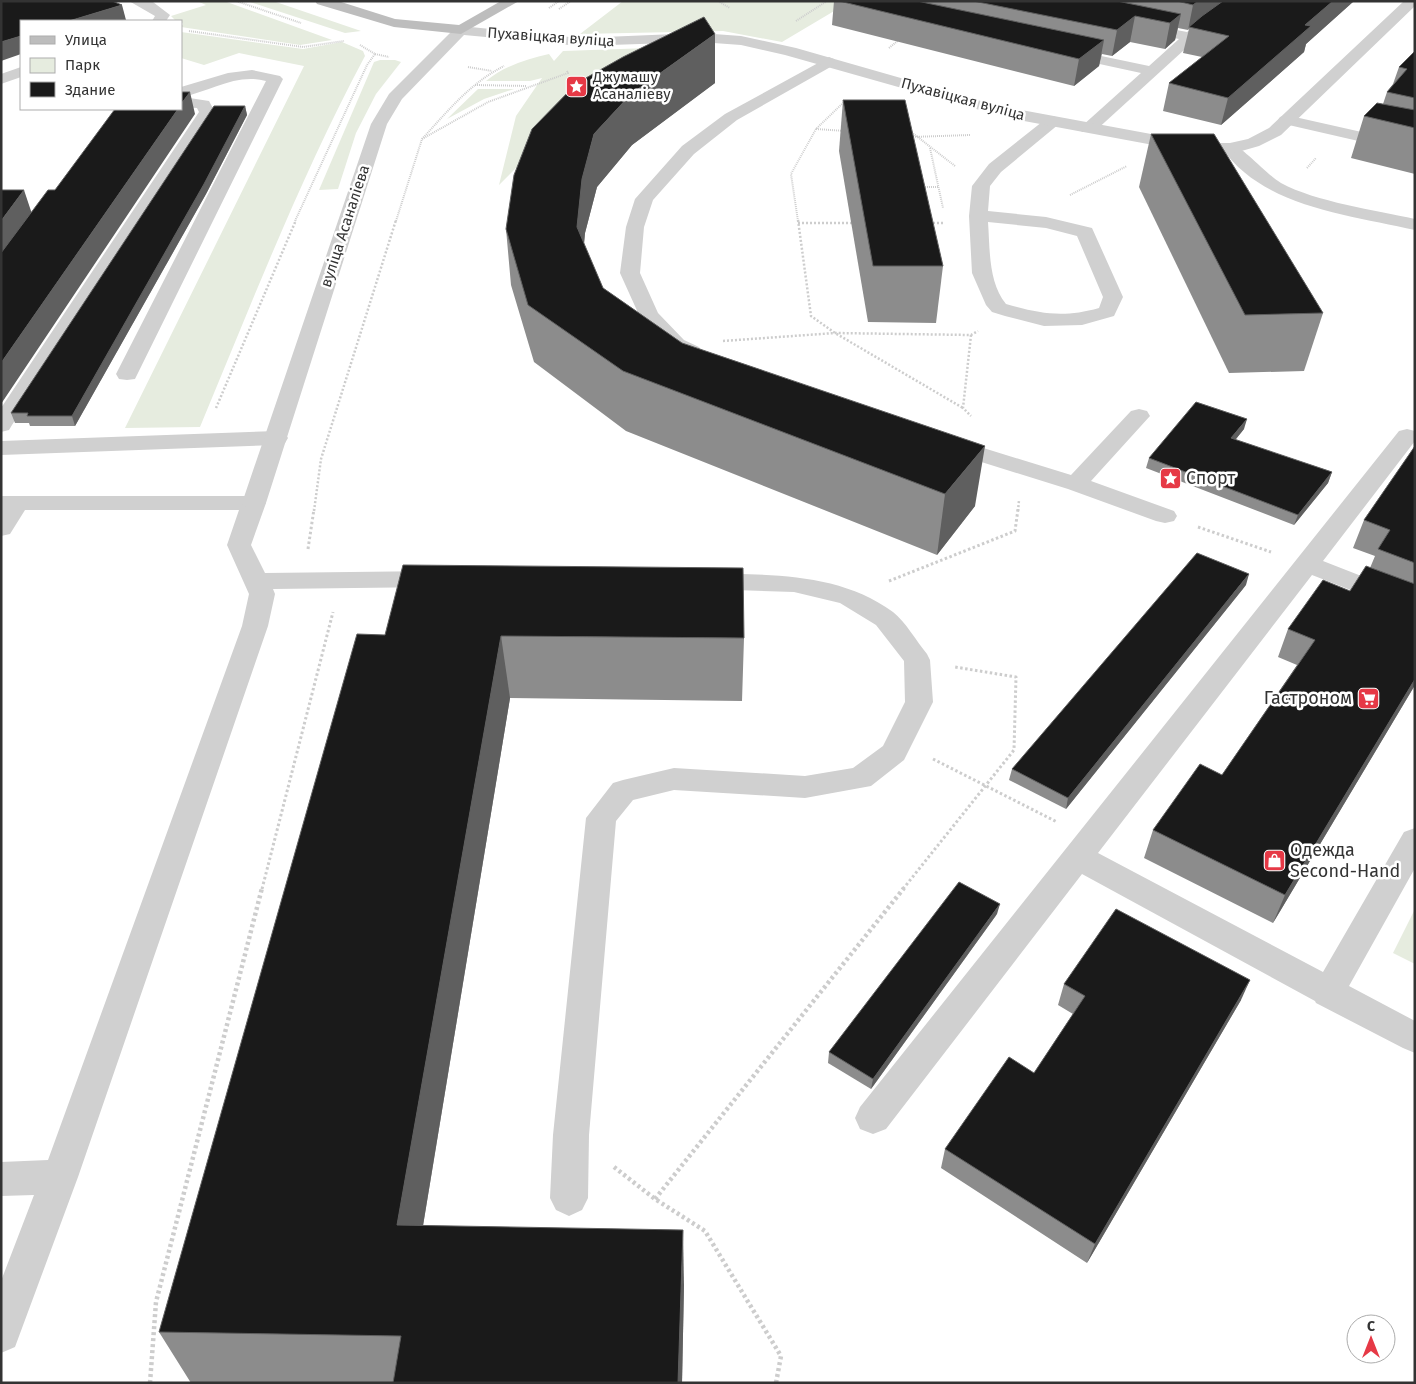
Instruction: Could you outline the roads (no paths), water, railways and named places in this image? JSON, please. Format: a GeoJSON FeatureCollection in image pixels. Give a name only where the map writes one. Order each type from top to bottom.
{"type":"FeatureCollection","features":[{"type":"Feature","properties":{"kind":"main road"},"geometry":{"type":"LineString","coordinates":[[322,1],[394,23],[461,30]]}},
{"type":"Feature","properties":{"kind":"main road","name":"вуліца Асаналіева"},"geometry":{"type":"LineString","coordinates":[[461,30],[512,1]]}},
{"type":"Feature","properties":{"kind":"street"},"geometry":{"type":"LineString","coordinates":[[136,1],[148,5],[163,15],[160,20]]}},
{"type":"Feature","properties":{"kind":"street"},"geometry":{"type":"LineString","coordinates":[[1088,129],[1190,37],[1243,1]]}},
{"type":"Feature","properties":{"kind":"street","name":"Пухавіцкая вуліца"},"geometry":{"type":"LineString","coordinates":[[461,30],[531,38],[595,42],[682,37],[729,38],[821,66],[992,109],[1088,129],[1194,146],[1230,148],[1256,142],[1277,131],[1286,120],[1412,1]]}},
{"type":"Feature","properties":{"kind":"street"},"geometry":{"type":"LineString","coordinates":[[1397,17],[1415,20]]}},
{"type":"Feature","properties":{"kind":"street"},"geometry":{"type":"LineString","coordinates":[[1122,23],[1190,37]]}},
{"type":"Feature","properties":{"kind":"street","name":"вуліца Асаналіева"},"geometry":{"type":"LineString","coordinates":[[257,580],[239,545],[277,438],[379,124],[395,97],[461,30]]}},
{"type":"Feature","properties":{"kind":"street"},"geometry":{"type":"LineString","coordinates":[[1045,48],[1152,70]]}},
{"type":"Feature","properties":{"kind":"street"},"geometry":{"type":"LineString","coordinates":[[714,360],[677,344],[649,315],[630,273],[635,227],[644,199],[688,150],[731,117],[821,66]]}},
{"type":"Feature","properties":{"kind":"street"},"geometry":{"type":"LineString","coordinates":[[1,79],[20,72]]}},
{"type":"Feature","properties":{"kind":"street"},"geometry":{"type":"LineString","coordinates":[[126,374],[275,79],[254,74],[237,76],[209,82],[182,93]]}},
{"type":"Feature","properties":{"kind":"street"},"geometry":{"type":"LineString","coordinates":[[1,425],[207,112],[203,104],[182,102]]}},
{"type":"Feature","properties":{"kind":"street"},"geometry":{"type":"LineString","coordinates":[[1286,120],[1415,149]]}},
{"type":"Feature","properties":{"kind":"street"},"geometry":{"type":"LineString","coordinates":[[978,216],[1030,219],[1064,224],[1086,232],[1112,297],[1107,312],[1082,319],[1044,320],[999,308],[993,301],[982,273],[978,216],[981,186],[995,168],[1053,121]]}},
{"type":"Feature","properties":{"kind":"street"},"geometry":{"type":"LineString","coordinates":[[1230,148],[1274,186],[1302,198],[1415,225]]}},
{"type":"Feature","properties":{"kind":"street"},"geometry":{"type":"LineString","coordinates":[[1076,484],[1139,416]]}},
{"type":"Feature","properties":{"kind":"street"},"geometry":{"type":"LineString","coordinates":[[873,1118],[1406,436]]}},
{"type":"Feature","properties":{"kind":"street"},"geometry":{"type":"LineString","coordinates":[[1,448],[277,438]]}},
{"type":"Feature","properties":{"kind":"street"},"geometry":{"type":"LineString","coordinates":[[929,438],[1076,484],[1165,516]]}},
{"type":"Feature","properties":{"kind":"street"},"geometry":{"type":"LineString","coordinates":[[1,529],[9,504],[254,503]]}},
{"type":"Feature","properties":{"kind":"street"},"geometry":{"type":"LineString","coordinates":[[1307,564],[1415,607]]}},
{"type":"Feature","properties":{"kind":"street"},"geometry":{"type":"LineString","coordinates":[[1,1333],[60,1177],[255,626],[262,594],[257,580],[457,579]]}},
{"type":"Feature","properties":{"kind":"street"},"geometry":{"type":"LineString","coordinates":[[569,1198],[572,1135],[601,818],[623,791],[674,779],[805,787],[861,778],[894,753],[919,702],[917,660],[885,619],[848,597],[794,584],[684,580]]}},
{"type":"Feature","properties":{"kind":"street"},"geometry":{"type":"LineString","coordinates":[[1328,993],[1415,840]]}},
{"type":"Feature","properties":{"kind":"street"},"geometry":{"type":"LineString","coordinates":[[1085,848],[1328,993],[1415,1038]]}},
{"type":"Feature","properties":{"kind":"street"},"geometry":{"type":"LineString","coordinates":[[1,1179],[60,1177]]}},
{"type":"Feature","properties":{"kind":"place","name":"Джумашу Асаналіеву"},"geometry":{"type":"Point","coordinates":[577,86]}},
{"type":"Feature","properties":{"kind":"place","name":"Спорт"},"geometry":{"type":"Point","coordinates":[1170,478]}},
{"type":"Feature","properties":{"kind":"place","name":"Гастроном"},"geometry":{"type":"Point","coordinates":[1368,698]}},
{"type":"Feature","properties":{"kind":"place","name":"Одежда Second-Hand"},"geometry":{"type":"Point","coordinates":[1274,860]}}]}
